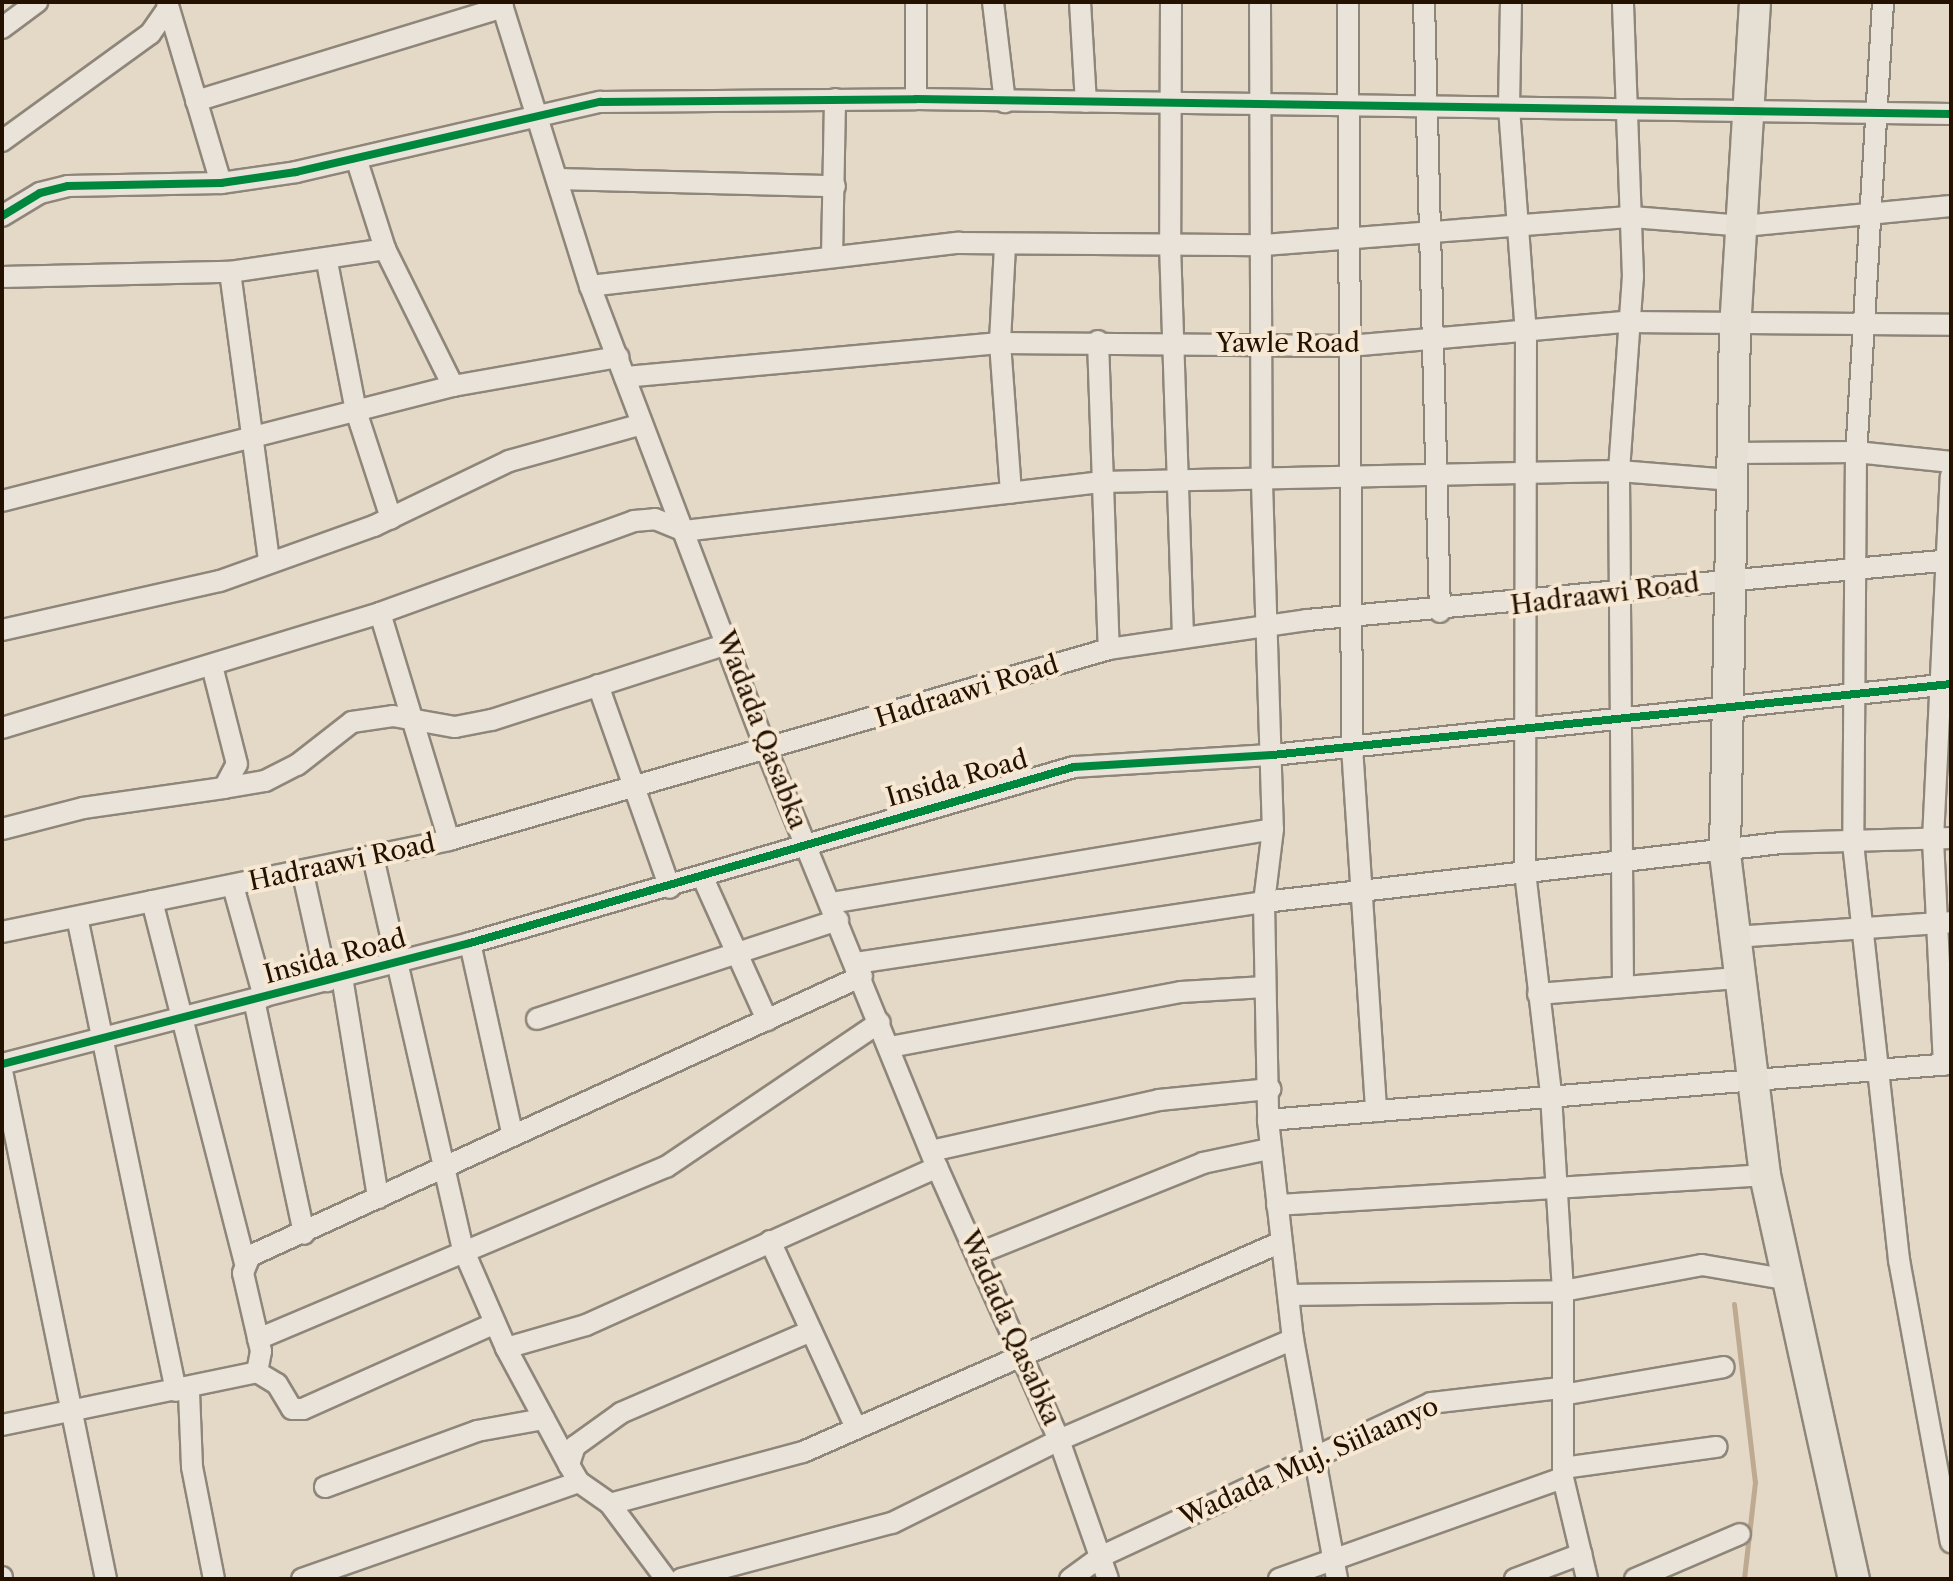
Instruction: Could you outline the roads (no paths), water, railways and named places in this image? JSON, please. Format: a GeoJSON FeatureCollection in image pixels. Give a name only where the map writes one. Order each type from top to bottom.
{"type":"FeatureCollection","features":[{"type":"Feature","properties":{"kind":"highway"},"geometry":{"type":"LineString","coordinates":[[1755,2],[1751,112],[1735,327],[1725,711],[1725,854],[1749,1083],[1765,1175],[1784,1279],[1854,1579]]}},
{"type":"Feature","properties":{"kind":"street"},"geometry":{"type":"LineString","coordinates":[[2,28],[37,2]]}},
{"type":"Feature","properties":{"kind":"street"},"geometry":{"type":"LineString","coordinates":[[916,2],[916,99]]}},
{"type":"Feature","properties":{"kind":"street"},"geometry":{"type":"LineString","coordinates":[[993,2],[1005,102]]}},
{"type":"Feature","properties":{"kind":"street"},"geometry":{"type":"LineString","coordinates":[[1080,2],[1086,102]]}},
{"type":"Feature","properties":{"kind":"street"},"geometry":{"type":"LineString","coordinates":[[1171,2],[1170,245],[1183,637]]}},
{"type":"Feature","properties":{"kind":"street"},"geometry":{"type":"LineString","coordinates":[[1260,2],[1264,245],[1264,626],[1273,829],[1264,902],[1269,1149],[1293,1339],[1335,1569]]}},
{"type":"Feature","properties":{"kind":"street"},"geometry":{"type":"LineString","coordinates":[[1348,2],[1346,107],[1352,747],[1357,894],[1376,1111]]}},
{"type":"Feature","properties":{"kind":"street"},"geometry":{"type":"LineString","coordinates":[[1424,2],[1425,108],[1435,235],[1431,475],[1440,612]]}},
{"type":"Feature","properties":{"kind":"street"},"geometry":{"type":"LineString","coordinates":[[1511,2],[1509,108],[1526,332],[1521,471],[1525,872],[1551,1095],[1557,1187],[1563,1291],[1563,1473],[1587,1579]]}},
{"type":"Feature","properties":{"kind":"street"},"geometry":{"type":"LineString","coordinates":[[1623,2],[1622,113],[1632,217],[1619,471],[1622,594],[1617,721],[1623,986]]}},
{"type":"Feature","properties":{"kind":"street"},"geometry":{"type":"LineString","coordinates":[[1883,2],[1869,325],[1856,452],[1853,843],[1859,928],[1899,1260],[1951,1542]]}},
{"type":"Feature","properties":{"kind":"street"},"geometry":{"type":"LineString","coordinates":[[168,5],[221,183]]}},
{"type":"Feature","properties":{"kind":"street"},"geometry":{"type":"LineString","coordinates":[[2,141],[150,34],[168,5]]}},
{"type":"Feature","properties":{"kind":"street"},"geometry":{"type":"LineString","coordinates":[[196,101],[502,5]]}},
{"type":"Feature","properties":{"kind":"street","name":"Wadada Qasabka"},"geometry":{"type":"LineString","coordinates":[[502,5],[541,115],[590,286],[767,751],[934,1159],[1059,1440],[1108,1579]]}},
{"type":"Feature","properties":{"kind":"street"},"geometry":{"type":"LineString","coordinates":[[832,257],[835,99]]}},
{"type":"Feature","properties":{"kind":"street"},"geometry":{"type":"LineString","coordinates":[[2,216],[40,193],[68,186],[221,183],[357,161],[600,102],[916,99],[1509,108],[1622,113],[1877,111],[1951,114]]}},
{"type":"Feature","properties":{"kind":"street"},"geometry":{"type":"LineString","coordinates":[[357,161],[385,249],[453,386]]}},
{"type":"Feature","properties":{"kind":"street"},"geometry":{"type":"LineString","coordinates":[[560,179],[835,186]]}},
{"type":"Feature","properties":{"kind":"street"},"geometry":{"type":"LineString","coordinates":[[590,286],[958,243],[1005,246],[1264,245],[1518,230],[1632,217],[1743,226],[1951,206]]}},
{"type":"Feature","properties":{"kind":"street"},"geometry":{"type":"LineString","coordinates":[[1005,246],[1000,343],[1011,493]]}},
{"type":"Feature","properties":{"kind":"street"},"geometry":{"type":"LineString","coordinates":[[2,277],[230,272],[327,262],[385,249]]}},
{"type":"Feature","properties":{"kind":"street"},"geometry":{"type":"LineString","coordinates":[[327,262],[356,411],[391,518]]}},
{"type":"Feature","properties":{"kind":"street"},"geometry":{"type":"LineString","coordinates":[[230,272],[269,562]]}},
{"type":"Feature","properties":{"kind":"street","name":"Yawle Road"},"geometry":{"type":"LineString","coordinates":[[625,377],[1000,343],[1098,341],[1349,346],[1626,322],[1735,327],[1951,325]]}},
{"type":"Feature","properties":{"kind":"street"},"geometry":{"type":"LineString","coordinates":[[1098,341],[1109,649]]}},
{"type":"Feature","properties":{"kind":"street"},"geometry":{"type":"LineString","coordinates":[[2,501],[453,386],[618,357]]}},
{"type":"Feature","properties":{"kind":"street"},"geometry":{"type":"LineString","coordinates":[[2,630],[220,581],[391,518],[495,466],[642,424]]}},
{"type":"Feature","properties":{"kind":"street"},"geometry":{"type":"LineString","coordinates":[[2,728],[380,613],[634,521],[655,519],[684,531],[1101,482],[1262,483],[1521,471],[1619,471],[1731,466],[1856,452],[1951,462]]}},
{"type":"Feature","properties":{"kind":"street"},"geometry":{"type":"LineString","coordinates":[[1268,1120],[1551,1095],[1877,1074],[1948,1065],[1942,838],[1951,476]]}},
{"type":"Feature","properties":{"kind":"street","name":"Hadraawi Road"},"geometry":{"type":"LineString","coordinates":[[2,932],[303,874],[449,840],[629,784],[767,751],[1109,649],[1264,626],[1522,605],[1728,580],[1949,560]]}},
{"type":"Feature","properties":{"kind":"street"},"geometry":{"type":"LineString","coordinates":[[380,613],[420,726],[449,840]]}},
{"type":"Feature","properties":{"kind":"street"},"geometry":{"type":"LineString","coordinates":[[2,829],[83,808],[265,781],[297,765],[352,722],[393,716],[420,726],[492,720],[727,644]]}},
{"type":"Feature","properties":{"kind":"street"},"geometry":{"type":"LineString","coordinates":[[212,666],[237,764],[224,788]]}},
{"type":"Feature","properties":{"kind":"street"},"geometry":{"type":"LineString","coordinates":[[598,685],[629,784],[670,888]]}},
{"type":"Feature","properties":{"kind":"street","name":"Insida Road"},"geometry":{"type":"LineString","coordinates":[[2,1064],[103,1043],[670,888],[805,842],[1074,767],[1272,755],[1855,699],[1946,685]]}},
{"type":"Feature","properties":{"kind":"street"},"geometry":{"type":"LineString","coordinates":[[537,1019],[834,912],[1273,829]]}},
{"type":"Feature","properties":{"kind":"street"},"geometry":{"type":"LineString","coordinates":[[245,1262],[512,1132],[767,1020],[859,970],[1264,902],[1357,894],[1525,872],[1725,854],[1781,843],[1942,838]]}},
{"type":"Feature","properties":{"kind":"street"},"geometry":{"type":"LineString","coordinates":[[373,857],[447,1164],[463,1249],[493,1324],[574,1474],[610,1504],[666,1579]]}},
{"type":"Feature","properties":{"kind":"street"},"geometry":{"type":"LineString","coordinates":[[303,874],[334,979],[378,1198]]}},
{"type":"Feature","properties":{"kind":"street"},"geometry":{"type":"LineString","coordinates":[[703,878],[767,1020]]}},
{"type":"Feature","properties":{"kind":"street"},"geometry":{"type":"LineString","coordinates":[[233,886],[259,999],[304,1234]]}},
{"type":"Feature","properties":{"kind":"street"},"geometry":{"type":"LineString","coordinates":[[152,901],[186,1020],[245,1262],[258,1339],[257,1372],[297,1410],[493,1324]]}},
{"type":"Feature","properties":{"kind":"street"},"geometry":{"type":"LineString","coordinates":[[77,917],[183,1391],[192,1467],[214,1579]]}},
{"type":"Feature","properties":{"kind":"street"},"geometry":{"type":"LineString","coordinates":[[1733,937],[1945,922]]}},
{"type":"Feature","properties":{"kind":"street"},"geometry":{"type":"LineString","coordinates":[[470,943],[512,1132]]}},
{"type":"Feature","properties":{"kind":"street"},"geometry":{"type":"LineString","coordinates":[[1538,994],[1739,978]]}},
{"type":"Feature","properties":{"kind":"street"},"geometry":{"type":"LineString","coordinates":[[890,1047],[1181,992],[1265,987]]}},
{"type":"Feature","properties":{"kind":"street"},"geometry":{"type":"LineString","coordinates":[[258,1339],[463,1249],[666,1167],[880,1022]]}},
{"type":"Feature","properties":{"kind":"street"},"geometry":{"type":"LineString","coordinates":[[2,1071],[106,1579]]}},
{"type":"Feature","properties":{"kind":"street"},"geometry":{"type":"LineString","coordinates":[[506,1348],[586,1325],[770,1241],[934,1159],[1159,1100],[1270,1089]]}},
{"type":"Feature","properties":{"kind":"street"},"geometry":{"type":"LineString","coordinates":[[977,1254],[1188,1168],[1269,1149]]}},
{"type":"Feature","properties":{"kind":"street"},"geometry":{"type":"LineString","coordinates":[[1277,1205],[1765,1175]]}},
{"type":"Feature","properties":{"kind":"street"},"geometry":{"type":"LineString","coordinates":[[770,1241],[856,1428]]}},
{"type":"Feature","properties":{"kind":"street"},"geometry":{"type":"LineString","coordinates":[[610,1504],[803,1452],[1279,1243]]}},
{"type":"Feature","properties":{"kind":"street"},"geometry":{"type":"LineString","coordinates":[[1288,1295],[1563,1291],[1702,1265],[1784,1279]]}},
{"type":"Feature","properties":{"kind":"street"},"geometry":{"type":"LineString","coordinates":[[574,1474],[575,1446],[621,1413],[811,1331]]}},
{"type":"Feature","properties":{"kind":"street"},"geometry":{"type":"LineString","coordinates":[[686,1578],[892,1523],[1059,1440],[1293,1339]]}},
{"type":"Feature","properties":{"kind":"street","name":"Wadada Muj. Siilaanyo"},"geometry":{"type":"LineString","coordinates":[[1070,1579],[1102,1556],[1431,1403],[1562,1392],[1724,1367]]}},
{"type":"Feature","properties":{"kind":"street"},"geometry":{"type":"LineString","coordinates":[[2,1425],[183,1391],[257,1372]]}},
{"type":"Feature","properties":{"kind":"street"},"geometry":{"type":"LineString","coordinates":[[325,1487],[477,1431],[544,1419]]}},
{"type":"Feature","properties":{"kind":"street"},"geometry":{"type":"LineString","coordinates":[[1279,1579],[1335,1569],[1563,1473],[1717,1447]]}},
{"type":"Feature","properties":{"kind":"street"},"geometry":{"type":"LineString","coordinates":[[302,1579],[574,1474]]}},
{"type":"Feature","properties":{"kind":"street"},"geometry":{"type":"LineString","coordinates":[[1635,1579],[1740,1534]]}},
{"type":"Feature","properties":{"kind":"street"},"geometry":{"type":"LineString","coordinates":[[1515,1579],[1581,1554]]}},
{"type":"Feature","properties":{"kind":"waterway"},"geometry":{"type":"LineString","coordinates":[[1734,1304],[1755,1482],[1744,1579]]}}]}
